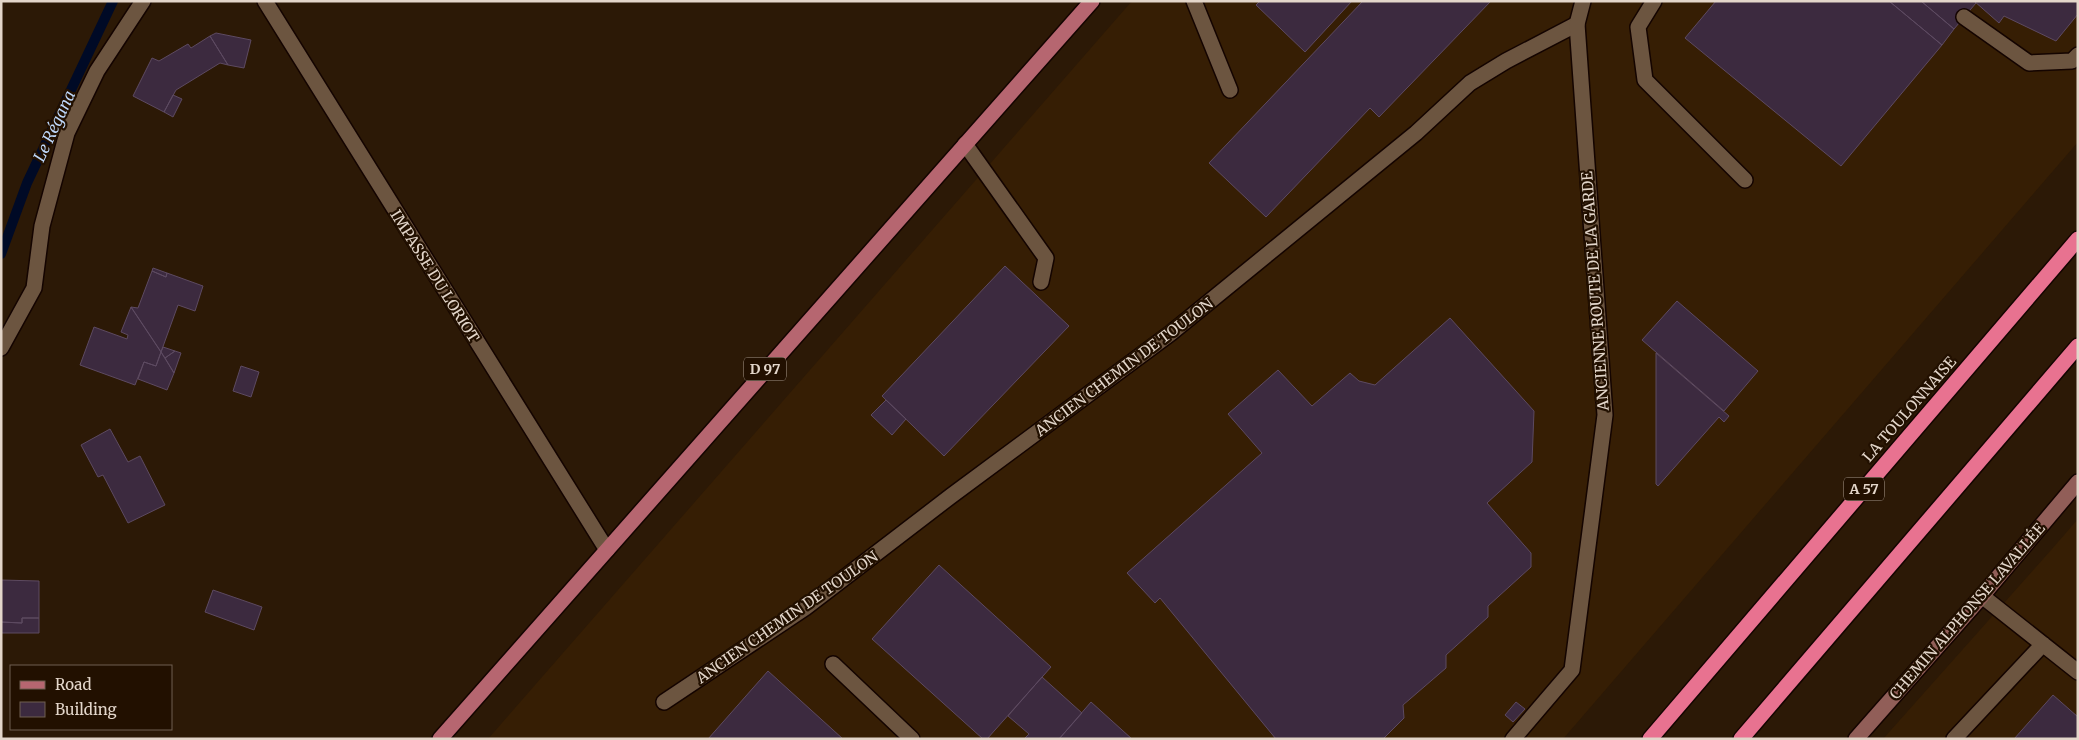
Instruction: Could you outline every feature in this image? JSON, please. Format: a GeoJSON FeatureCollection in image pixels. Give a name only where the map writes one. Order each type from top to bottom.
{"type":"FeatureCollection","features":[{"type":"Feature","properties":{"kind":"highway","name":"LA TOULONNAISE"},"geometry":{"type":"LineString","coordinates":[[1650,739],[2078,239]]}},
{"type":"Feature","properties":{"kind":"highway"},"geometry":{"type":"LineString","coordinates":[[1741,739],[2078,346]]}},
{"type":"Feature","properties":{"kind":"main road","name":"D 97"},"geometry":{"type":"LineString","coordinates":[[440,739],[1092,1]]}},
{"type":"Feature","properties":{"kind":"street"},"geometry":{"type":"LineString","coordinates":[[1,348],[34,288],[42,226],[67,133],[98,71],[143,1]]}},
{"type":"Feature","properties":{"kind":"street","name":"IMPASSE DU LORIOT"},"geometry":{"type":"LineString","coordinates":[[265,1],[607,550]]}},
{"type":"Feature","properties":{"kind":"street"},"geometry":{"type":"LineString","coordinates":[[1194,1],[1230,90]]}},
{"type":"Feature","properties":{"kind":"street","name":"ANCIENNE ROUTE DE LA GARDE"},"geometry":{"type":"LineString","coordinates":[[1513,739],[1572,670],[1605,415],[1577,24],[1583,1]]}},
{"type":"Feature","properties":{"kind":"street"},"geometry":{"type":"LineString","coordinates":[[1654,1],[1638,27],[1645,80],[1745,180]]}},
{"type":"Feature","properties":{"kind":"street"},"geometry":{"type":"LineString","coordinates":[[1964,17],[2029,63],[2072,62],[2078,55]]}},
{"type":"Feature","properties":{"kind":"street","name":"ANCIEN CHEMIN DE TOULON"},"geometry":{"type":"LineString","coordinates":[[664,702],[805,608],[950,496],[1171,333],[1416,133],[1470,83],[1577,24]]}},
{"type":"Feature","properties":{"kind":"street"},"geometry":{"type":"LineString","coordinates":[[965,144],[1046,258],[1041,282]]}},
{"type":"Feature","properties":{"kind":"street","name":"CHEMIN ALPHONSE LAVALLÉE"},"geometry":{"type":"LineString","coordinates":[[1856,739],[1982,596],[2078,482]]}},
{"type":"Feature","properties":{"kind":"street"},"geometry":{"type":"LineString","coordinates":[[1982,596],[2078,672]]}},
{"type":"Feature","properties":{"kind":"street"},"geometry":{"type":"LineString","coordinates":[[1954,739],[2043,644]]}},
{"type":"Feature","properties":{"kind":"street"},"geometry":{"type":"LineString","coordinates":[[833,664],[912,739]]}},
{"type":"Feature","properties":{"kind":"shaded area"},"geometry":{"type":"Polygon","coordinates":[[[1132,1],[2078,1],[2078,142],[1563,739],[488,739],[1132,1]]]}},
{"type":"Feature","properties":{"kind":"shaded area"},"geometry":{"type":"Polygon","coordinates":[[[2078,519],[2078,739],[1883,739],[2052,549],[2078,519]]]}},
{"type":"Feature","properties":{"kind":"building"},"geometry":{"type":"Polygon","coordinates":[[[1260,1],[1352,1],[1305,52],[1256,5],[1260,1]]]}},
{"type":"Feature","properties":{"kind":"building"},"geometry":{"type":"Polygon","coordinates":[[[1363,1],[1491,1],[1379,117],[1370,108],[1266,217],[1209,163],[1363,1]]]}},
{"type":"Feature","properties":{"kind":"building"},"geometry":{"type":"Polygon","coordinates":[[[1716,1],[1889,1],[1942,45],[1841,166],[1685,38],[1716,1]]]}},
{"type":"Feature","properties":{"kind":"building"},"geometry":{"type":"Polygon","coordinates":[[[1889,1],[1921,1],[1954,29],[1942,45],[1889,1]]]}},
{"type":"Feature","properties":{"kind":"building"},"geometry":{"type":"Polygon","coordinates":[[[1921,1],[1974,1],[1976,3],[1954,29],[1921,1]]]}},
{"type":"Feature","properties":{"kind":"building"},"geometry":{"type":"Polygon","coordinates":[[[1974,1],[2078,1],[2078,14],[2056,41],[2004,16],[1999,23],[1974,1]]]}},
{"type":"Feature","properties":{"kind":"building"},"geometry":{"type":"Polygon","coordinates":[[[216,33],[251,40],[244,68],[228,65],[210,36],[216,33]]]}},
{"type":"Feature","properties":{"kind":"building"},"geometry":{"type":"Polygon","coordinates":[[[210,36],[228,65],[220,63],[176,90],[164,112],[133,96],[152,58],[159,61],[188,44],[191,48],[210,36]]]}},
{"type":"Feature","properties":{"kind":"building"},"geometry":{"type":"Polygon","coordinates":[[[173,95],[182,99],[173,117],[164,112],[173,95]]]}},
{"type":"Feature","properties":{"kind":"building"},"geometry":{"type":"Polygon","coordinates":[[[1005,266],[1069,326],[944,456],[882,396],[1005,266]]]}},
{"type":"Feature","properties":{"kind":"building"},"geometry":{"type":"Polygon","coordinates":[[[153,268],[167,273],[166,277],[152,271],[153,268]]]}},
{"type":"Feature","properties":{"kind":"building"},"geometry":{"type":"Polygon","coordinates":[[[152,271],[166,277],[167,273],[203,286],[195,311],[178,305],[161,352],[131,307],[138,308],[152,271]]]}},
{"type":"Feature","properties":{"kind":"building"},"geometry":{"type":"Polygon","coordinates":[[[1677,301],[1758,371],[1724,411],[1642,340],[1677,301]]]}},
{"type":"Feature","properties":{"kind":"building"},"geometry":{"type":"Polygon","coordinates":[[[131,307],[161,352],[156,366],[144,362],[135,385],[80,365],[94,327],[127,339],[128,335],[121,332],[131,307]]]}},
{"type":"Feature","properties":{"kind":"building"},"geometry":{"type":"Polygon","coordinates":[[[1450,318],[1534,411],[1532,462],[1487,503],[1531,553],[1531,567],[1488,606],[1488,617],[1446,655],[1446,668],[1403,705],[1404,718],[1383,739],[1276,739],[1160,598],[1155,603],[1127,573],[1262,453],[1228,414],[1278,370],[1312,406],[1350,373],[1359,381],[1375,385],[1450,318]]]}},
{"type":"Feature","properties":{"kind":"building"},"geometry":{"type":"Polygon","coordinates":[[[163,347],[175,351],[165,358],[161,352],[163,347]]]}},
{"type":"Feature","properties":{"kind":"building"},"geometry":{"type":"Polygon","coordinates":[[[175,351],[181,353],[174,373],[165,358],[175,351]]]}},
{"type":"Feature","properties":{"kind":"building"},"geometry":{"type":"Polygon","coordinates":[[[161,352],[174,373],[167,390],[138,379],[144,362],[156,366],[161,352]]]}},
{"type":"Feature","properties":{"kind":"building"},"geometry":{"type":"Polygon","coordinates":[[[1656,353],[1729,416],[1724,422],[1719,417],[1658,486],[1656,484],[1656,353]]]}},
{"type":"Feature","properties":{"kind":"building"},"geometry":{"type":"Polygon","coordinates":[[[241,366],[259,372],[251,397],[233,391],[241,366]]]}},
{"type":"Feature","properties":{"kind":"building"},"geometry":{"type":"Polygon","coordinates":[[[886,400],[906,419],[892,435],[871,415],[886,400]]]}},
{"type":"Feature","properties":{"kind":"building"},"geometry":{"type":"Polygon","coordinates":[[[110,429],[128,462],[140,456],[165,505],[128,523],[103,475],[98,477],[81,445],[110,429]]]}},
{"type":"Feature","properties":{"kind":"building"},"geometry":{"type":"Polygon","coordinates":[[[939,565],[1051,667],[987,739],[983,739],[872,639],[939,565]]]}},
{"type":"Feature","properties":{"kind":"building"},"geometry":{"type":"Polygon","coordinates":[[[1,580],[39,581],[39,618],[22,618],[22,623],[1,622],[1,580]]]}},
{"type":"Feature","properties":{"kind":"building"},"geometry":{"type":"Polygon","coordinates":[[[213,590],[262,607],[254,630],[205,612],[213,590]]]}},
{"type":"Feature","properties":{"kind":"building"},"geometry":{"type":"Polygon","coordinates":[[[22,618],[39,618],[39,633],[1,633],[1,622],[22,623],[22,618]]]}},
{"type":"Feature","properties":{"kind":"building"},"geometry":{"type":"Polygon","coordinates":[[[768,671],[843,739],[708,739],[768,671]]]}},
{"type":"Feature","properties":{"kind":"building"},"geometry":{"type":"Polygon","coordinates":[[[1042,677],[1082,713],[1059,739],[1024,739],[1029,734],[1008,716],[1042,677]]]}},
{"type":"Feature","properties":{"kind":"building"},"geometry":{"type":"Polygon","coordinates":[[[2053,695],[2078,717],[2078,739],[2014,739],[2053,695]]]}},
{"type":"Feature","properties":{"kind":"building"},"geometry":{"type":"Polygon","coordinates":[[[1091,702],[1132,739],[1059,739],[1091,702]]]}},
{"type":"Feature","properties":{"kind":"building"},"geometry":{"type":"Polygon","coordinates":[[[1516,702],[1525,709],[1513,722],[1505,715],[1516,702]]]}},
{"type":"Feature","properties":{"kind":"waterway","name":"Le Régana"},"geometry":{"type":"LineString","coordinates":[[1,254],[27,183],[113,1]]}}]}
